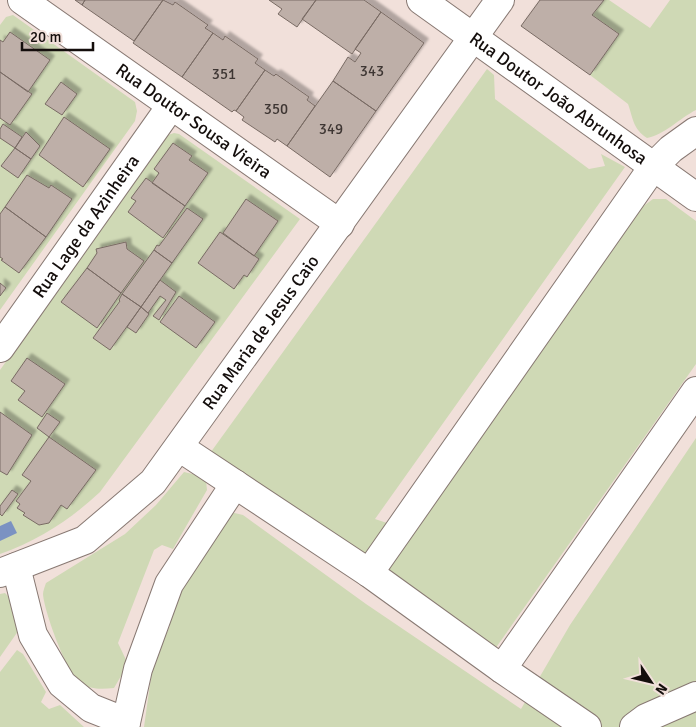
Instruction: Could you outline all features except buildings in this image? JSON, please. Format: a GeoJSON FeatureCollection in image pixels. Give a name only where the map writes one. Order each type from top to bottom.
{"type":"FeatureCollection","features":[{"type":"Feature","properties":{"kind":"street","name":"Rua Doutor Sousa Vieira"},"geometry":{"type":"LineString","coordinates":[[22,0],[340,224]]}},
{"type":"Feature","properties":{"kind":"street","name":"Rua Doutor João Abrunhosa"},"geometry":{"type":"LineString","coordinates":[[422,0],[696,197]]}},
{"type":"Feature","properties":{"kind":"street","name":"Rua Maria de Jesus Caio"},"geometry":{"type":"LineString","coordinates":[[8,570],[84,540],[154,482],[500,0]]}},
{"type":"Feature","properties":{"kind":"street","name":"Rua Lage da Azinheira"},"geometry":{"type":"LineString","coordinates":[[0,348],[171,106]]}},
{"type":"Feature","properties":{"kind":"street"},"geometry":{"type":"LineString","coordinates":[[369,573],[654,167],[671,149],[696,131]]}},
{"type":"Feature","properties":{"kind":"street"},"geometry":{"type":"LineString","coordinates":[[502,669],[696,391]]}},
{"type":"Feature","properties":{"kind":"street"},"geometry":{"type":"LineString","coordinates":[[179,447],[369,573],[586,727]]}},
{"type":"Feature","properties":{"kind":"street"},"geometry":{"type":"LineString","coordinates":[[8,570],[32,635],[62,684],[91,708],[126,724],[138,669],[170,584],[235,484]]}},
{"type":"Feature","properties":{"kind":"street"},"geometry":{"type":"LineString","coordinates":[[634,727],[646,718],[696,696]]}},
{"type":"Feature","properties":{"kind":"green space"},"geometry":{"type":"Polygon","coordinates":[[[604,0],[609,0],[650,28],[670,0],[696,0],[696,110],[666,130],[653,136],[647,138],[642,135],[634,123],[628,104],[590,75],[619,34],[592,15],[604,0]]]}},
{"type":"Feature","properties":{"kind":"green space"},"geometry":{"type":"Polygon","coordinates":[[[13,15],[135,102],[137,111],[135,121],[0,310],[0,25],[6,17],[13,15]]]}},
{"type":"Feature","properties":{"kind":"green space"},"geometry":{"type":"Polygon","coordinates":[[[487,69],[494,75],[495,99],[589,169],[605,166],[601,154],[625,167],[375,519],[390,524],[368,554],[359,557],[208,456],[487,69]]]}},
{"type":"Feature","properties":{"kind":"green space"},"geometry":{"type":"Polygon","coordinates":[[[179,134],[300,219],[100,492],[77,512],[41,536],[0,554],[0,370],[168,135],[179,134]]]}},
{"type":"Feature","properties":{"kind":"green space"},"geometry":{"type":"Polygon","coordinates":[[[653,199],[666,199],[696,221],[696,364],[495,649],[382,572],[638,210],[653,199]]]}},
{"type":"Feature","properties":{"kind":"green space"},"geometry":{"type":"Polygon","coordinates":[[[696,438],[696,682],[690,685],[696,700],[696,727],[144,727],[153,663],[170,626],[170,606],[226,511],[243,515],[366,604],[521,709],[570,625],[696,438]]]}},
{"type":"Feature","properties":{"kind":"green space"},"geometry":{"type":"Polygon","coordinates":[[[184,472],[197,475],[206,481],[207,490],[173,549],[162,545],[154,550],[118,643],[128,664],[114,688],[88,687],[80,683],[75,677],[57,642],[44,602],[43,593],[46,583],[125,534],[156,505],[184,472]]]}},
{"type":"Feature","properties":{"kind":"green space"},"geometry":{"type":"Polygon","coordinates":[[[5,593],[12,600],[21,627],[0,657],[0,594],[5,593]]]}},
{"type":"Feature","properties":{"kind":"green space"},"geometry":{"type":"Polygon","coordinates":[[[17,650],[23,654],[46,692],[41,702],[49,709],[60,705],[84,727],[0,727],[0,672],[17,650]]]}},
{"type":"Feature","properties":{"kind":"water"},"geometry":{"type":"Polygon","coordinates":[[[11,521],[17,533],[0,541],[0,526],[11,521]]]}}]}
